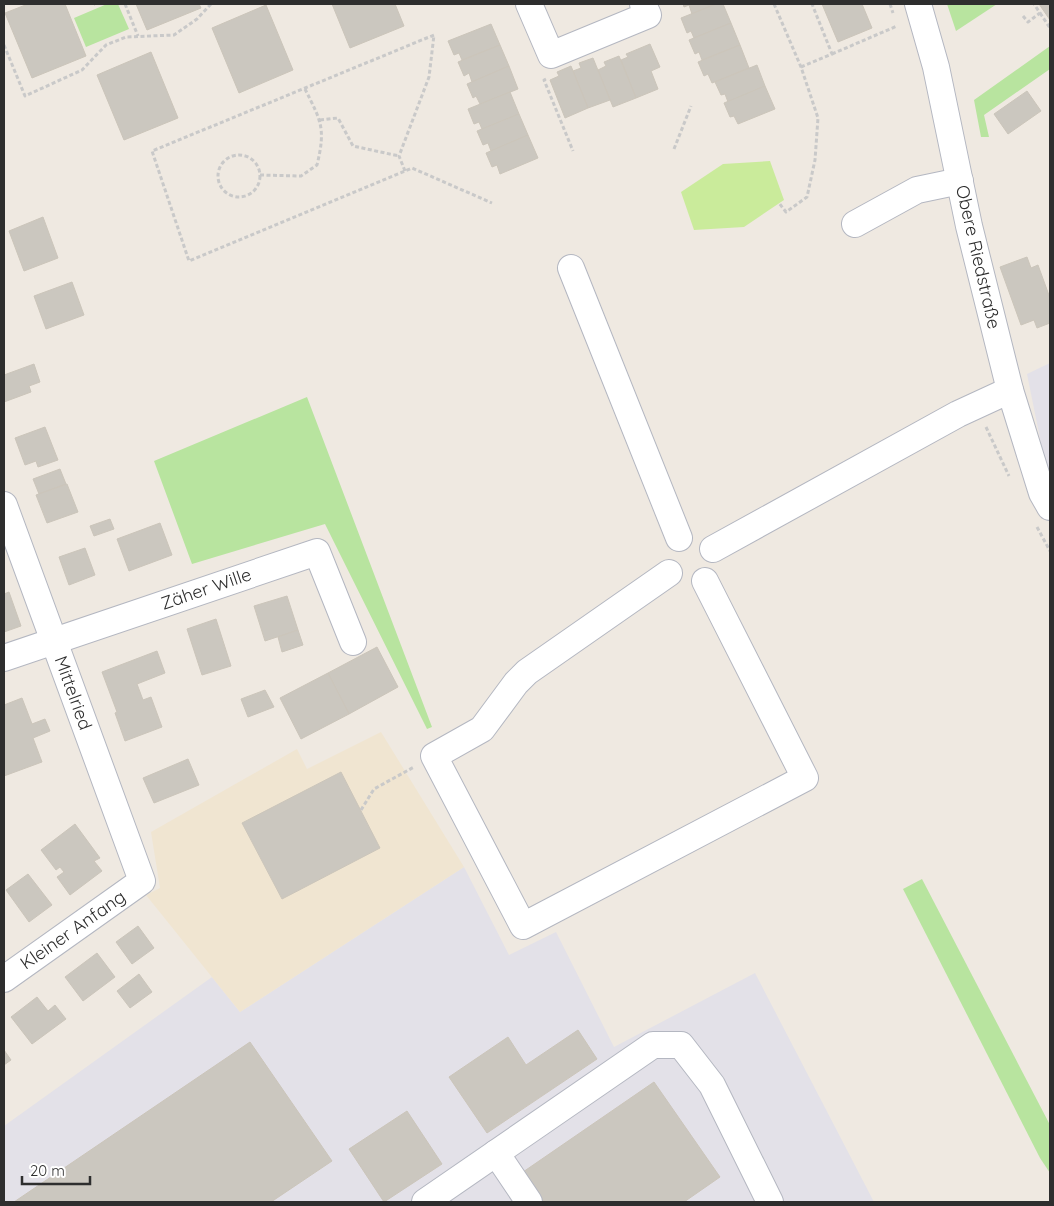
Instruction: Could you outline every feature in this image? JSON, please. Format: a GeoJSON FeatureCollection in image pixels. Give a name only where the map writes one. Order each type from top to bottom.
{"type":"FeatureCollection","features":[{"type":"Feature","properties":{"kind":"street"},"geometry":{"type":"LineString","coordinates":[[529,4],[551,55],[648,15],[643,4]]}},
{"type":"Feature","properties":{"kind":"street","name":"Obere Riedstraße"},"geometry":{"type":"LineString","coordinates":[[918,4],[936,67],[969,226],[1010,390],[1042,493],[1050,507]]}},
{"type":"Feature","properties":{"kind":"street"},"geometry":{"type":"LineString","coordinates":[[855,224],[917,190],[960,181]]}},
{"type":"Feature","properties":{"kind":"street"},"geometry":{"type":"LineString","coordinates":[[571,268],[679,538]]}},
{"type":"Feature","properties":{"kind":"street"},"geometry":{"type":"LineString","coordinates":[[713,549],[958,414],[1010,390]]}},
{"type":"Feature","properties":{"kind":"street","name":"Mittelried"},"geometry":{"type":"LineString","coordinates":[[6,518],[54,641],[142,881]]}},
{"type":"Feature","properties":{"kind":"street"},"geometry":{"type":"LineString","coordinates":[[692,535],[704,539],[713,549],[715,567],[705,581],[692,585],[679,582],[669,573],[666,553],[679,538],[692,535]]}},
{"type":"Feature","properties":{"kind":"street","name":"Zäher Wille"},"geometry":{"type":"LineString","coordinates":[[4,658],[317,552],[353,642]]}},
{"type":"Feature","properties":{"kind":"street"},"geometry":{"type":"LineString","coordinates":[[669,573],[527,672],[516,683],[482,730],[434,756],[523,926],[805,778],[705,581]]}},
{"type":"Feature","properties":{"kind":"street","name":"Kleiner Anfang"},"geometry":{"type":"LineString","coordinates":[[4,979],[142,881]]}},
{"type":"Feature","properties":{"kind":"street"},"geometry":{"type":"LineString","coordinates":[[425,1202],[653,1045],[681,1045],[712,1085],[770,1202]]}},
{"type":"Feature","properties":{"kind":"street"},"geometry":{"type":"LineString","coordinates":[[496,1153],[529,1202]]}},
{"type":"Feature","properties":{"kind":"path"},"geometry":{"type":"LineString","coordinates":[[125,4],[138,36]]}},
{"type":"Feature","properties":{"kind":"path"},"geometry":{"type":"LineString","coordinates":[[4,45],[25,96],[82,70],[106,45],[126,37],[174,35],[197,19],[210,4]]}},
{"type":"Feature","properties":{"kind":"path"},"geometry":{"type":"LineString","coordinates":[[774,4],[801,67],[818,118],[815,160],[807,197],[786,212],[779,203]]}},
{"type":"Feature","properties":{"kind":"path"},"geometry":{"type":"LineString","coordinates":[[812,4],[832,54]]}},
{"type":"Feature","properties":{"kind":"path"},"geometry":{"type":"LineString","coordinates":[[1034,4],[1050,28]]}},
{"type":"Feature","properties":{"kind":"path"},"geometry":{"type":"LineString","coordinates":[[1024,16],[1028,22],[1040,13]]}},
{"type":"Feature","properties":{"kind":"path"},"geometry":{"type":"LineString","coordinates":[[801,67],[897,26]]}},
{"type":"Feature","properties":{"kind":"path"},"geometry":{"type":"LineString","coordinates":[[405,171],[399,156],[429,77],[434,35],[152,151],[189,261],[405,171],[412,168],[492,203]]}},
{"type":"Feature","properties":{"kind":"path"},"geometry":{"type":"LineString","coordinates":[[551,55],[558,73],[544,80],[573,152]]}},
{"type":"Feature","properties":{"kind":"path"},"geometry":{"type":"LineString","coordinates":[[260,175],[301,176],[318,165],[322,144],[320,120],[305,88]]}},
{"type":"Feature","properties":{"kind":"path"},"geometry":{"type":"LineString","coordinates":[[674,149],[691,106]]}},
{"type":"Feature","properties":{"kind":"path"},"geometry":{"type":"LineString","coordinates":[[320,120],[338,118],[353,146],[399,156]]}},
{"type":"Feature","properties":{"kind":"path"},"geometry":{"type":"LineString","coordinates":[[238,155],[246,156],[253,160],[258,167],[260,175],[254,190],[248,195],[240,197],[225,191],[220,184],[218,176],[219,168],[223,162],[230,157],[238,155]]}},
{"type":"Feature","properties":{"kind":"path"},"geometry":{"type":"LineString","coordinates":[[360,810],[374,789],[434,756]]}},
{"type":"Feature","properties":{"kind":"shaded area"},"geometry":{"type":"Polygon","coordinates":[[[1050,363],[1050,483],[1027,374],[1050,363]]]}},
{"type":"Feature","properties":{"kind":"shaded area"},"geometry":{"type":"Polygon","coordinates":[[[381,732],[464,867],[240,1012],[146,895],[160,888],[151,832],[297,749],[307,769],[381,732]]]}},
{"type":"Feature","properties":{"kind":"shaded area"},"geometry":{"type":"Polygon","coordinates":[[[464,867],[509,955],[556,932],[614,1047],[755,973],[874,1202],[4,1202],[4,1126],[212,977],[240,1012],[464,867]]]}},
{"type":"Feature","properties":{"kind":"green space"},"geometry":{"type":"Polygon","coordinates":[[[107,4],[118,4],[129,29],[86,47],[74,18],[107,4]]]}},
{"type":"Feature","properties":{"kind":"green space"},"geometry":{"type":"Polygon","coordinates":[[[947,4],[997,4],[956,31],[947,4]]]}},
{"type":"Feature","properties":{"kind":"green space"},"geometry":{"type":"Polygon","coordinates":[[[1050,46],[1050,69],[984,115],[989,137],[981,137],[974,100],[1050,46]]]}},
{"type":"Feature","properties":{"kind":"green space"},"geometry":{"type":"Polygon","coordinates":[[[770,161],[784,200],[744,227],[694,230],[681,192],[723,164],[770,161]]]}},
{"type":"Feature","properties":{"kind":"green space"},"geometry":{"type":"Polygon","coordinates":[[[307,397],[432,727],[427,729],[325,524],[192,564],[154,461],[307,397]]]}},
{"type":"Feature","properties":{"kind":"green space"},"geometry":{"type":"Polygon","coordinates":[[[922,879],[1050,1125],[1050,1173],[1040,1158],[903,889],[922,879]]]}},
{"type":"Feature","properties":{"kind":"building"},"geometry":{"type":"Polygon","coordinates":[[[28,4],[65,4],[86,56],[32,78],[5,13],[28,4]]]}},
{"type":"Feature","properties":{"kind":"building"},"geometry":{"type":"Polygon","coordinates":[[[136,4],[199,4],[201,8],[147,30],[136,4]]]}},
{"type":"Feature","properties":{"kind":"building"},"geometry":{"type":"Polygon","coordinates":[[[332,4],[395,4],[404,26],[350,48],[332,4]]]}},
{"type":"Feature","properties":{"kind":"building"},"geometry":{"type":"Polygon","coordinates":[[[683,4],[716,4],[692,14],[689,5],[684,7],[683,4]]]}},
{"type":"Feature","properties":{"kind":"building"},"geometry":{"type":"Polygon","coordinates":[[[716,4],[723,4],[731,23],[694,38],[691,31],[687,33],[681,18],[716,4]]]}},
{"type":"Feature","properties":{"kind":"building"},"geometry":{"type":"Polygon","coordinates":[[[822,4],[862,4],[872,28],[838,42],[822,4]]]}},
{"type":"Feature","properties":{"kind":"building"},"geometry":{"type":"Polygon","coordinates":[[[1039,4],[1050,4],[1050,20],[1039,4]]]}},
{"type":"Feature","properties":{"kind":"building"},"geometry":{"type":"Polygon","coordinates":[[[266,5],[293,70],[239,93],[212,28],[266,5]]]}},
{"type":"Feature","properties":{"kind":"building"},"geometry":{"type":"Polygon","coordinates":[[[731,23],[740,45],[702,60],[699,52],[695,54],[689,40],[731,23]]]}},
{"type":"Feature","properties":{"kind":"building"},"geometry":{"type":"Polygon","coordinates":[[[491,24],[500,45],[462,60],[459,53],[454,55],[448,41],[491,24]]]}},
{"type":"Feature","properties":{"kind":"building"},"geometry":{"type":"Polygon","coordinates":[[[650,44],[660,67],[651,71],[658,89],[636,98],[621,60],[628,57],[626,54],[650,44]]]}},
{"type":"Feature","properties":{"kind":"building"},"geometry":{"type":"Polygon","coordinates":[[[500,45],[509,66],[472,82],[469,73],[464,76],[458,62],[500,45]]]}},
{"type":"Feature","properties":{"kind":"building"},"geometry":{"type":"Polygon","coordinates":[[[740,45],[749,68],[712,83],[708,74],[704,76],[698,62],[740,45]]]}},
{"type":"Feature","properties":{"kind":"building"},"geometry":{"type":"Polygon","coordinates":[[[151,52],[178,118],[124,140],[97,75],[151,52]]]}},
{"type":"Feature","properties":{"kind":"building"},"geometry":{"type":"Polygon","coordinates":[[[619,56],[636,98],[613,107],[598,70],[606,66],[604,62],[619,56]]]}},
{"type":"Feature","properties":{"kind":"building"},"geometry":{"type":"Polygon","coordinates":[[[593,58],[610,100],[588,108],[573,71],[581,68],[579,63],[593,58]]]}},
{"type":"Feature","properties":{"kind":"building"},"geometry":{"type":"Polygon","coordinates":[[[757,65],[765,86],[728,102],[725,94],[721,95],[715,82],[757,65]]]}},
{"type":"Feature","properties":{"kind":"building"},"geometry":{"type":"Polygon","coordinates":[[[509,66],[518,89],[480,104],[476,96],[473,98],[467,84],[509,66]]]}},
{"type":"Feature","properties":{"kind":"building"},"geometry":{"type":"Polygon","coordinates":[[[571,66],[588,108],[565,118],[550,80],[559,76],[557,72],[571,66]]]}},
{"type":"Feature","properties":{"kind":"building"},"geometry":{"type":"Polygon","coordinates":[[[765,86],[775,109],[738,124],[734,116],[730,117],[724,103],[765,86]]]}},
{"type":"Feature","properties":{"kind":"building"},"geometry":{"type":"Polygon","coordinates":[[[1027,91],[1041,111],[1008,134],[994,114],[1027,91]]]}},
{"type":"Feature","properties":{"kind":"building"},"geometry":{"type":"Polygon","coordinates":[[[510,92],[519,114],[482,129],[479,122],[474,124],[468,109],[510,92]]]}},
{"type":"Feature","properties":{"kind":"building"},"geometry":{"type":"Polygon","coordinates":[[[519,114],[528,135],[491,151],[488,143],[483,145],[477,131],[519,114]]]}},
{"type":"Feature","properties":{"kind":"building"},"geometry":{"type":"Polygon","coordinates":[[[528,135],[538,158],[500,174],[497,165],[492,167],[486,153],[528,135]]]}},
{"type":"Feature","properties":{"kind":"building"},"geometry":{"type":"Polygon","coordinates":[[[43,217],[58,258],[24,271],[9,231],[43,217]]]}},
{"type":"Feature","properties":{"kind":"building"},"geometry":{"type":"Polygon","coordinates":[[[1027,257],[1031,268],[1038,265],[1050,298],[1050,323],[1037,328],[1034,320],[1021,325],[1000,267],[1027,257]]]}},
{"type":"Feature","properties":{"kind":"building"},"geometry":{"type":"Polygon","coordinates":[[[72,282],[84,315],[46,329],[34,296],[72,282]]]}},
{"type":"Feature","properties":{"kind":"building"},"geometry":{"type":"Polygon","coordinates":[[[34,364],[40,382],[29,386],[31,392],[4,402],[4,375],[34,364]]]}},
{"type":"Feature","properties":{"kind":"building"},"geometry":{"type":"Polygon","coordinates":[[[45,427],[58,460],[38,467],[36,461],[25,465],[15,438],[45,427]]]}},
{"type":"Feature","properties":{"kind":"building"},"geometry":{"type":"Polygon","coordinates":[[[60,469],[66,484],[39,494],[33,479],[60,469]]]}},
{"type":"Feature","properties":{"kind":"building"},"geometry":{"type":"Polygon","coordinates":[[[67,484],[78,512],[47,523],[36,495],[67,484]]]}},
{"type":"Feature","properties":{"kind":"building"},"geometry":{"type":"Polygon","coordinates":[[[110,519],[114,529],[94,536],[90,526],[110,519]]]}},
{"type":"Feature","properties":{"kind":"building"},"geometry":{"type":"Polygon","coordinates":[[[160,523],[172,555],[129,571],[117,539],[160,523]]]}},
{"type":"Feature","properties":{"kind":"building"},"geometry":{"type":"Polygon","coordinates":[[[85,548],[95,575],[69,585],[59,557],[85,548]]]}},
{"type":"Feature","properties":{"kind":"building"},"geometry":{"type":"Polygon","coordinates":[[[9,592],[21,626],[4,632],[4,594],[9,592]]]}},
{"type":"Feature","properties":{"kind":"building"},"geometry":{"type":"Polygon","coordinates":[[[287,596],[298,630],[265,641],[254,606],[287,596]]]}},
{"type":"Feature","properties":{"kind":"building"},"geometry":{"type":"Polygon","coordinates":[[[216,619],[231,666],[202,675],[187,629],[216,619]]]}},
{"type":"Feature","properties":{"kind":"building"},"geometry":{"type":"Polygon","coordinates":[[[298,630],[303,645],[282,652],[278,637],[298,630]]]}},
{"type":"Feature","properties":{"kind":"building"},"geometry":{"type":"Polygon","coordinates":[[[377,647],[398,687],[349,714],[328,673],[377,647]]]}},
{"type":"Feature","properties":{"kind":"building"},"geometry":{"type":"Polygon","coordinates":[[[157,651],[165,673],[137,684],[143,700],[151,697],[162,727],[125,741],[115,713],[117,712],[102,672],[157,651]]]}},
{"type":"Feature","properties":{"kind":"building"},"geometry":{"type":"Polygon","coordinates":[[[328,673],[349,714],[301,739],[280,698],[328,673]]]}},
{"type":"Feature","properties":{"kind":"building"},"geometry":{"type":"Polygon","coordinates":[[[265,690],[274,707],[248,717],[241,699],[265,690]]]}},
{"type":"Feature","properties":{"kind":"building"},"geometry":{"type":"Polygon","coordinates":[[[22,698],[32,724],[45,719],[50,731],[33,738],[42,762],[4,776],[4,705],[22,698]]]}},
{"type":"Feature","properties":{"kind":"building"},"geometry":{"type":"Polygon","coordinates":[[[188,759],[199,785],[154,803],[143,778],[188,759]]]}},
{"type":"Feature","properties":{"kind":"building"},"geometry":{"type":"Polygon","coordinates":[[[341,772],[380,848],[282,899],[242,823],[341,772]]]}},
{"type":"Feature","properties":{"kind":"building"},"geometry":{"type":"Polygon","coordinates":[[[75,824],[100,858],[94,861],[102,871],[70,895],[57,877],[64,872],[60,867],[56,870],[41,850],[75,824]]]}},
{"type":"Feature","properties":{"kind":"building"},"geometry":{"type":"Polygon","coordinates":[[[28,874],[52,905],[29,922],[6,890],[28,874]]]}},
{"type":"Feature","properties":{"kind":"building"},"geometry":{"type":"Polygon","coordinates":[[[138,926],[154,948],[132,964],[116,942],[138,926]]]}},
{"type":"Feature","properties":{"kind":"building"},"geometry":{"type":"Polygon","coordinates":[[[97,953],[115,977],[83,1001],[65,977],[97,953]]]}},
{"type":"Feature","properties":{"kind":"building"},"geometry":{"type":"Polygon","coordinates":[[[139,974],[152,992],[130,1008],[117,991],[139,974]]]}},
{"type":"Feature","properties":{"kind":"building"},"geometry":{"type":"Polygon","coordinates":[[[37,997],[48,1011],[55,1005],[66,1019],[32,1044],[11,1017],[37,997]]]}},
{"type":"Feature","properties":{"kind":"building"},"geometry":{"type":"Polygon","coordinates":[[[578,1030],[597,1059],[487,1133],[449,1077],[508,1037],[526,1065],[578,1030]]]}},
{"type":"Feature","properties":{"kind":"building"},"geometry":{"type":"Polygon","coordinates":[[[250,1042],[332,1161],[271,1202],[14,1202],[250,1042]]]}},
{"type":"Feature","properties":{"kind":"building"},"geometry":{"type":"Polygon","coordinates":[[[4,1050],[11,1060],[4,1065],[4,1050]]]}},
{"type":"Feature","properties":{"kind":"building"},"geometry":{"type":"Polygon","coordinates":[[[654,1082],[720,1177],[684,1202],[544,1202],[523,1172],[654,1082]]]}},
{"type":"Feature","properties":{"kind":"building"},"geometry":{"type":"Polygon","coordinates":[[[407,1111],[442,1164],[384,1202],[349,1149],[407,1111]]]}}]}
